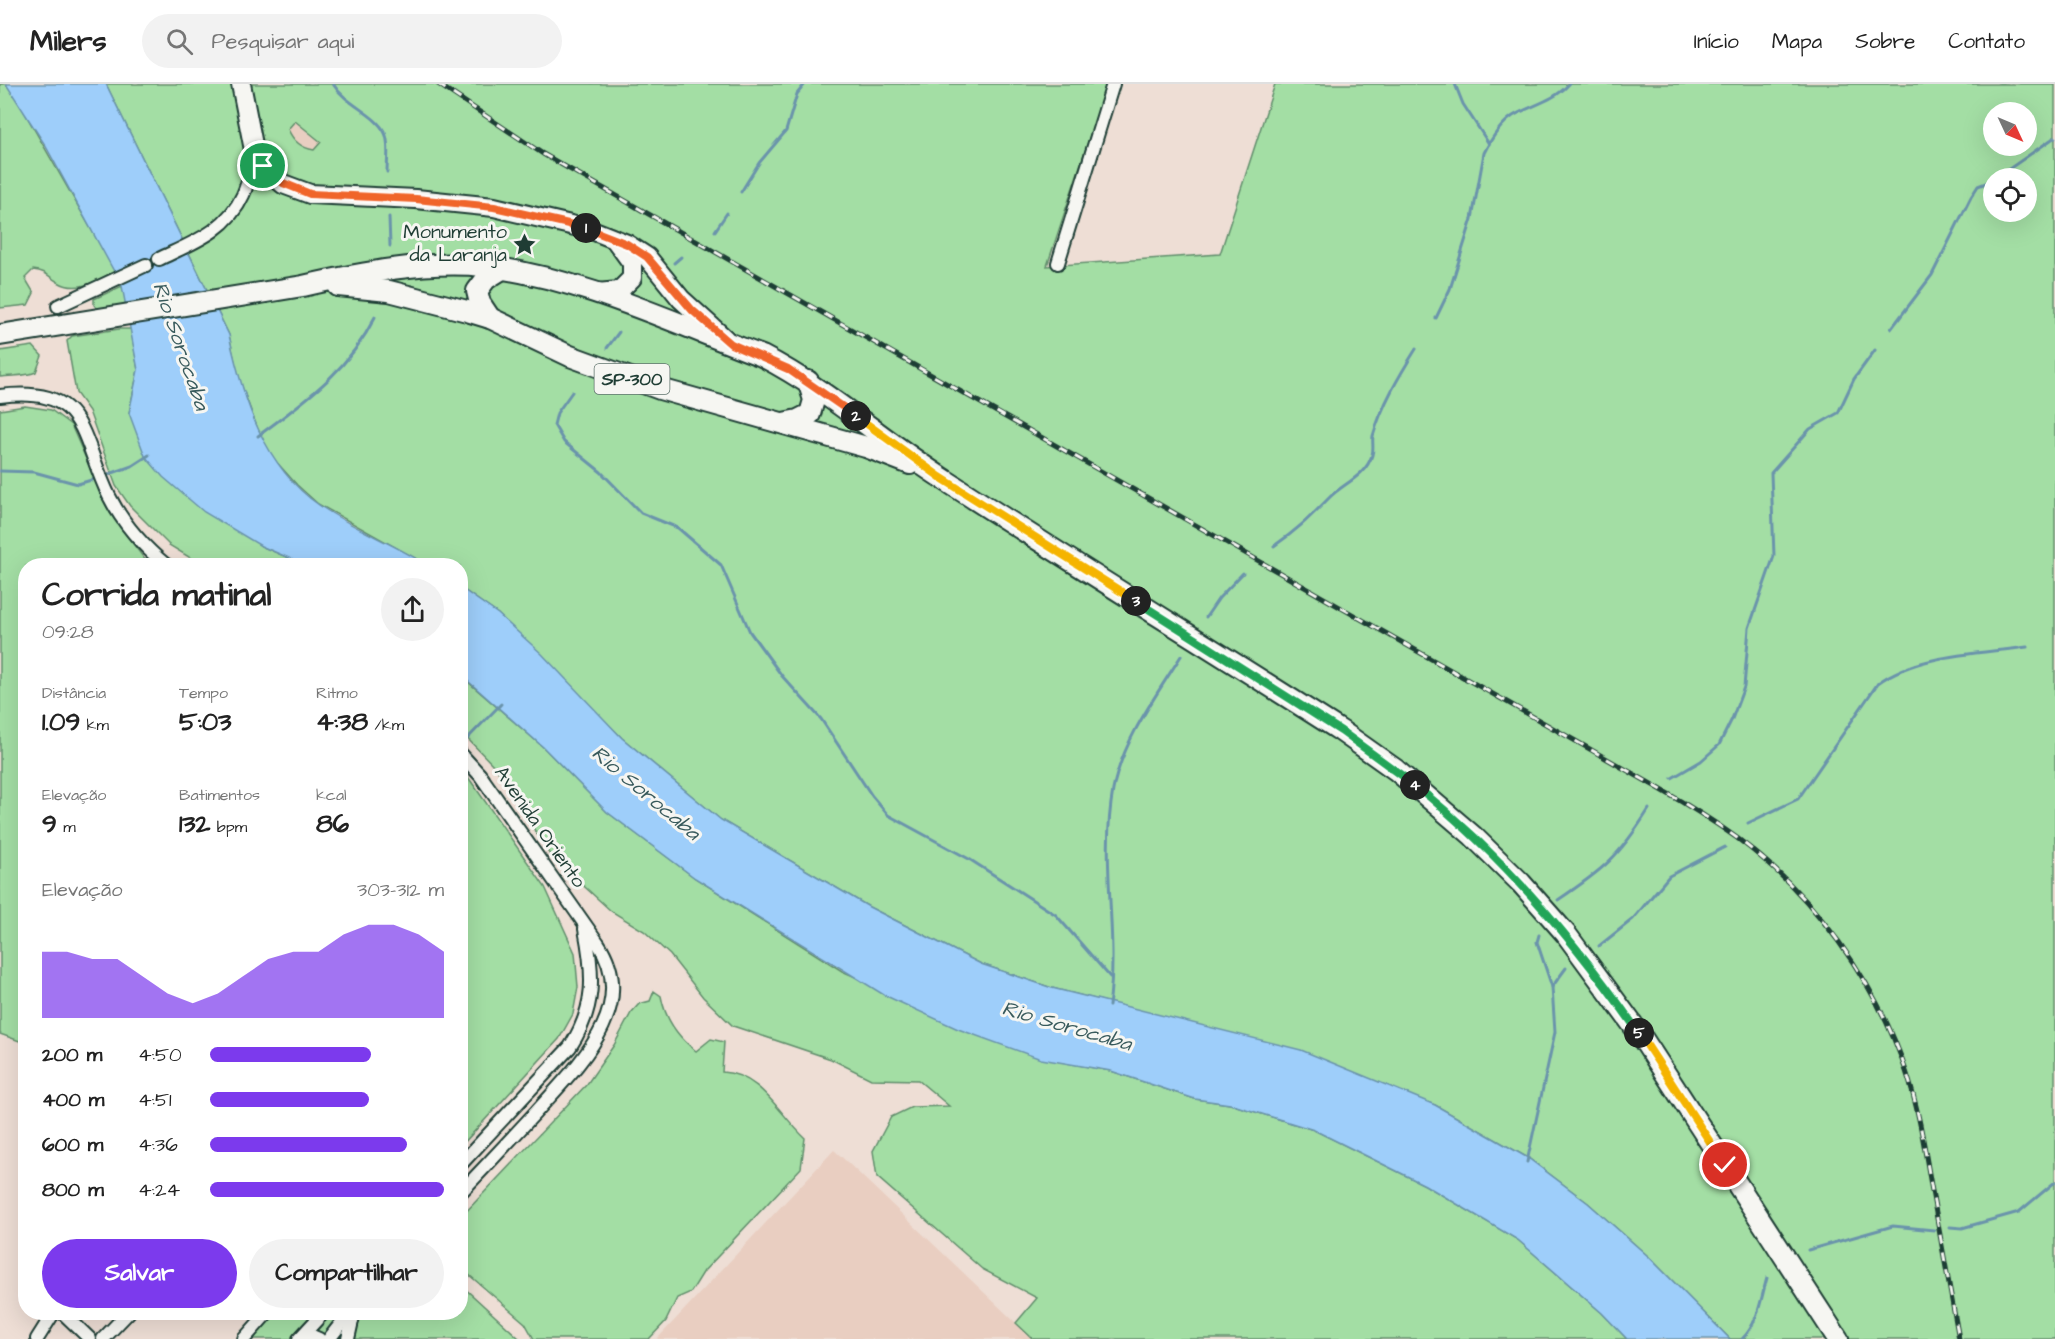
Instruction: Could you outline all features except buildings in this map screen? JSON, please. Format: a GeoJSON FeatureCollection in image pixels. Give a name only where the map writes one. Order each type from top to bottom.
{"type":"FeatureCollection","features":[{"type":"Feature","properties":{"kind":"main road"},"geometry":{"type":"LineString","coordinates":[[241,84],[255,155],[275,178],[292,188],[310,194],[416,199],[494,207],[568,223],[613,238],[647,257],[692,310],[731,344]]}},
{"type":"Feature","properties":{"kind":"main road"},"geometry":{"type":"LineString","coordinates":[[594,293],[619,291],[632,278],[632,263],[613,238]]}},
{"type":"Feature","properties":{"kind":"main road","name":"SP-300"},"geometry":{"type":"LineString","coordinates":[[0,335],[303,286],[347,276],[458,266],[502,269],[594,293],[762,356],[808,381],[940,477],[1341,731],[1396,770],[1473,836],[1544,908],[1605,984],[1838,1339]]}},
{"type":"Feature","properties":{"kind":"main road"},"geometry":{"type":"LineString","coordinates":[[489,318],[480,303],[477,291],[486,279],[502,269]]}},
{"type":"Feature","properties":{"kind":"main road","name":"SP-300"},"geometry":{"type":"LineString","coordinates":[[303,286],[389,291],[489,318],[570,356],[685,398],[866,447],[940,477]]}},
{"type":"Feature","properties":{"kind":"main road"},"geometry":{"type":"LineString","coordinates":[[780,423],[798,420],[810,414],[813,400],[808,381]]}},
{"type":"Feature","properties":{"kind":"street"},"geometry":{"type":"LineString","coordinates":[[1058,263],[1113,84]]}},
{"type":"Feature","properties":{"kind":"street"},"geometry":{"type":"LineString","coordinates":[[159,259],[199,240],[226,222],[236,209],[247,186],[255,155]]}},
{"type":"Feature","properties":{"kind":"street"},"geometry":{"type":"LineString","coordinates":[[58,306],[146,265]]}},
{"type":"Feature","properties":{"kind":"street"},"geometry":{"type":"LineString","coordinates":[[0,396],[33,393],[58,402],[70,410],[83,426],[104,484],[132,530],[159,558]]}},
{"type":"Feature","properties":{"kind":"street","name":"Avenida Oriento"},"geometry":{"type":"LineString","coordinates":[[468,762],[480,775],[607,956],[611,967],[611,1003],[597,1040],[579,1064],[468,1183]]}},
{"type":"Feature","properties":{"kind":"street","name":"Avenida Oriento"},"geometry":{"type":"LineString","coordinates":[[468,1156],[570,1047],[580,1032],[586,1018],[592,988],[592,968],[584,925]]}},
{"type":"Feature","properties":{"kind":"street"},"geometry":{"type":"LineString","coordinates":[[37,1339],[49,1320]]}},
{"type":"Feature","properties":{"kind":"street"},"geometry":{"type":"LineString","coordinates":[[70,1320],[90,1339]]}},
{"type":"Feature","properties":{"kind":"street"},"geometry":{"type":"LineString","coordinates":[[103,1339],[121,1320]]}},
{"type":"Feature","properties":{"kind":"street"},"geometry":{"type":"LineString","coordinates":[[244,1339],[261,1320]]}},
{"type":"Feature","properties":{"kind":"street"},"geometry":{"type":"LineString","coordinates":[[300,1339],[317,1320]]}},
{"type":"Feature","properties":{"kind":"street"},"geometry":{"type":"LineString","coordinates":[[329,1339],[344,1320]]}},
{"type":"Feature","properties":{"kind":"street"},"geometry":{"type":"LineString","coordinates":[[348,1339],[352,1320]]}},
{"type":"Feature","properties":{"kind":"street"},"geometry":{"type":"LineString","coordinates":[[300,1339],[312,1336],[319,1339]]}},
{"type":"Feature","properties":{"kind":"shaded area"},"geometry":{"type":"Polygon","coordinates":[[[295,121],[321,142],[314,150],[305,149],[292,138],[288,129],[295,121]]]}},
{"type":"Feature","properties":{"kind":"shaded area"},"geometry":{"type":"Polygon","coordinates":[[[834,1150],[845,1160],[1033,1339],[657,1339],[834,1150]]]}},
{"type":"Feature","properties":{"kind":"green space"},"geometry":{"type":"Polygon","coordinates":[[[0,84],[6,84],[14,94],[115,271],[88,284],[73,287],[33,270],[25,278],[34,293],[28,305],[0,308],[0,84]]]}},
{"type":"Feature","properties":{"kind":"green space"},"geometry":{"type":"Polygon","coordinates":[[[106,84],[1107,84],[1047,266],[1220,254],[1275,84],[2055,84],[2055,1339],[1730,1339],[1649,1257],[1588,1203],[1528,1158],[1435,1105],[1110,1003],[1052,988],[981,964],[869,907],[721,820],[622,738],[498,614],[468,593],[468,558],[414,558],[318,504],[272,457],[260,435],[238,376],[229,335],[106,84]],[[295,121],[288,129],[292,137],[305,148],[314,150],[321,142],[295,121]]]}},
{"type":"Feature","properties":{"kind":"green space"},"geometry":{"type":"Polygon","coordinates":[[[122,286],[127,304],[98,309],[94,305],[94,299],[122,286]]]}},
{"type":"Feature","properties":{"kind":"green space"},"geometry":{"type":"Polygon","coordinates":[[[131,329],[138,370],[129,413],[261,546],[289,558],[190,558],[169,545],[130,506],[116,486],[89,411],[76,393],[67,341],[72,336],[131,329]]]}},
{"type":"Feature","properties":{"kind":"green space"},"geometry":{"type":"Polygon","coordinates":[[[33,346],[42,356],[36,372],[0,377],[0,351],[33,346]]]}},
{"type":"Feature","properties":{"kind":"green space"},"geometry":{"type":"Polygon","coordinates":[[[25,406],[51,410],[71,425],[110,513],[144,558],[18,558],[18,1040],[0,1034],[0,410],[25,406]]]}},
{"type":"Feature","properties":{"kind":"green space"},"geometry":{"type":"Polygon","coordinates":[[[468,682],[543,747],[607,812],[695,878],[842,971],[1041,1058],[1111,1071],[1195,1099],[1230,1104],[1314,1130],[1425,1185],[1518,1240],[1602,1313],[1627,1339],[1033,1339],[1016,1323],[1037,1298],[982,1269],[877,1177],[873,1151],[891,1117],[912,1107],[949,1106],[918,1080],[871,1079],[831,1059],[733,1026],[703,997],[670,955],[644,931],[611,911],[550,855],[496,768],[468,739],[468,682]]]}},
{"type":"Feature","properties":{"kind":"green space"},"geometry":{"type":"Polygon","coordinates":[[[468,777],[545,887],[575,953],[578,987],[573,1014],[559,1039],[468,1138],[468,777]]]}},
{"type":"Feature","properties":{"kind":"green space"},"geometry":{"type":"Polygon","coordinates":[[[654,991],[661,996],[673,1027],[696,1051],[711,1039],[724,1042],[722,1072],[736,1074],[758,1087],[805,1138],[801,1168],[704,1271],[691,1292],[677,1298],[666,1321],[649,1339],[534,1339],[525,1323],[468,1274],[468,1210],[587,1084],[614,1045],[631,1013],[639,1004],[650,1001],[654,991]]]}},
{"type":"Feature","properties":{"kind":"green space"},"geometry":{"type":"Polygon","coordinates":[[[468,1291],[520,1339],[252,1339],[270,1320],[468,1320],[468,1291]]]}},
{"type":"Feature","properties":{"kind":"water","name":"Rio Sorocaba"},"geometry":{"type":"Polygon","coordinates":[[[6,84],[106,84],[229,335],[241,383],[258,429],[283,471],[319,505],[415,558],[289,558],[261,546],[204,512],[163,477],[145,456],[129,413],[138,370],[122,286],[45,145],[6,84]]]}},
{"type":"Feature","properties":{"kind":"water","name":"Rio Sorocaba"},"geometry":{"type":"Polygon","coordinates":[[[468,593],[498,614],[542,654],[622,738],[721,820],[869,907],[981,964],[1052,988],[1301,1050],[1435,1105],[1528,1158],[1588,1203],[1649,1257],[1730,1339],[1627,1339],[1602,1313],[1518,1240],[1425,1185],[1314,1130],[1230,1104],[1195,1099],[1111,1071],[1041,1059],[958,1029],[884,995],[695,878],[607,812],[543,747],[468,681],[468,593]]]}},
{"type":"Feature","properties":{"kind":"waterway"},"geometry":{"type":"LineString","coordinates":[[333,84],[345,98],[381,126],[387,137],[387,172]]}},
{"type":"Feature","properties":{"kind":"waterway"},"geometry":{"type":"LineString","coordinates":[[741,192],[759,163],[786,131],[797,94],[805,84]]}},
{"type":"Feature","properties":{"kind":"waterway"},"geometry":{"type":"LineString","coordinates":[[1455,84],[1463,104],[1489,144]]}},
{"type":"Feature","properties":{"kind":"waterway"},"geometry":{"type":"LineString","coordinates":[[1436,318],[1450,289],[1472,219],[1486,148],[1509,119],[1550,99],[1569,84]]}},
{"type":"Feature","properties":{"kind":"waterway"},"geometry":{"type":"LineString","coordinates":[[2010,168],[2055,137]]}},
{"type":"Feature","properties":{"kind":"waterway"},"geometry":{"type":"LineString","coordinates":[[1891,329],[1932,275],[1971,197],[1978,186],[1983,184]]}},
{"type":"Feature","properties":{"kind":"waterway"},"geometry":{"type":"LineString","coordinates":[[715,231],[727,213]]}},
{"type":"Feature","properties":{"kind":"waterway"},"geometry":{"type":"LineString","coordinates":[[389,217],[390,246]]}},
{"type":"Feature","properties":{"kind":"waterway"},"geometry":{"type":"LineString","coordinates":[[674,263],[681,257]]}},
{"type":"Feature","properties":{"kind":"waterway"},"geometry":{"type":"LineString","coordinates":[[258,436],[309,397],[339,369],[375,317]]}},
{"type":"Feature","properties":{"kind":"waterway"},"geometry":{"type":"LineString","coordinates":[[607,348],[619,332]]}},
{"type":"Feature","properties":{"kind":"waterway"},"geometry":{"type":"LineString","coordinates":[[1274,546],[1365,468],[1372,455],[1373,436],[1381,413],[1416,349]]}},
{"type":"Feature","properties":{"kind":"waterway"},"geometry":{"type":"LineString","coordinates":[[1672,778],[1701,761],[1719,745],[1744,687],[1749,628],[1774,556],[1771,473],[1810,429],[1838,413],[1854,379],[1875,350]]}},
{"type":"Feature","properties":{"kind":"waterway"},"geometry":{"type":"LineString","coordinates":[[572,392],[557,413],[554,425],[564,442],[601,472],[641,513],[678,528],[721,565],[750,632],[782,676],[821,719],[872,796],[888,815],[969,859],[1056,915],[1110,977]]}},
{"type":"Feature","properties":{"kind":"waterway"},"geometry":{"type":"LineString","coordinates":[[104,476],[132,466],[149,455]]}},
{"type":"Feature","properties":{"kind":"waterway"},"geometry":{"type":"LineString","coordinates":[[0,471],[34,472],[78,484],[98,478]]}},
{"type":"Feature","properties":{"kind":"waterway"},"geometry":{"type":"LineString","coordinates":[[1206,617],[1219,598],[1243,573]]}},
{"type":"Feature","properties":{"kind":"waterway"},"geometry":{"type":"LineString","coordinates":[[1748,823],[1798,799],[1878,683],[1894,673],[1930,661],[2027,647]]}},
{"type":"Feature","properties":{"kind":"waterway"},"geometry":{"type":"LineString","coordinates":[[1109,1006],[1112,952],[1108,844],[1113,790],[1117,772],[1132,737],[1181,656]]}},
{"type":"Feature","properties":{"kind":"waterway"},"geometry":{"type":"LineString","coordinates":[[468,738],[501,704]]}},
{"type":"Feature","properties":{"kind":"waterway"},"geometry":{"type":"LineString","coordinates":[[1558,900],[1610,861],[1629,839],[1649,809]]}},
{"type":"Feature","properties":{"kind":"waterway"},"geometry":{"type":"LineString","coordinates":[[1599,946],[1633,919],[1669,876],[1725,847]]}},
{"type":"Feature","properties":{"kind":"waterway"},"geometry":{"type":"LineString","coordinates":[[1527,1162],[1555,1032],[1552,987],[1537,942],[1539,935]]}},
{"type":"Feature","properties":{"kind":"waterway"},"geometry":{"type":"LineString","coordinates":[[1552,987],[1566,968]]}},
{"type":"Feature","properties":{"kind":"waterway"},"geometry":{"type":"LineString","coordinates":[[1950,1227],[1962,1228],[2019,1212],[2055,1182]]}},
{"type":"Feature","properties":{"kind":"waterway"},"geometry":{"type":"LineString","coordinates":[[1808,1250],[1893,1226],[1934,1230]]}},
{"type":"Feature","properties":{"kind":"waterway"},"geometry":{"type":"LineString","coordinates":[[1742,1339],[1752,1326],[1767,1278]]}},
{"type":"Feature","properties":{"kind":"railway"},"geometry":{"type":"LineString","coordinates":[[438,84],[543,154],[1670,795],[1728,831],[1765,860],[1791,885],[1839,942],[1878,1005],[1893,1037],[1911,1085],[1918,1115],[1959,1339]]}},
{"type":"Feature","properties":{"kind":"place","name":"Monumento da Laranja"},"geometry":{"type":"Point","coordinates":[525,244]}},
{"type":"Feature","properties":{"kind":"route"},"geometry":{"type":"LineString","coordinates":[[263,166],[283,183],[310,194],[416,199],[494,207],[568,223],[627,244],[647,257],[681,299],[731,344],[762,356],[808,381],[940,477],[1341,731],[1396,770],[1448,813],[1544,908],[1605,984],[1725,1165]]}}]}
